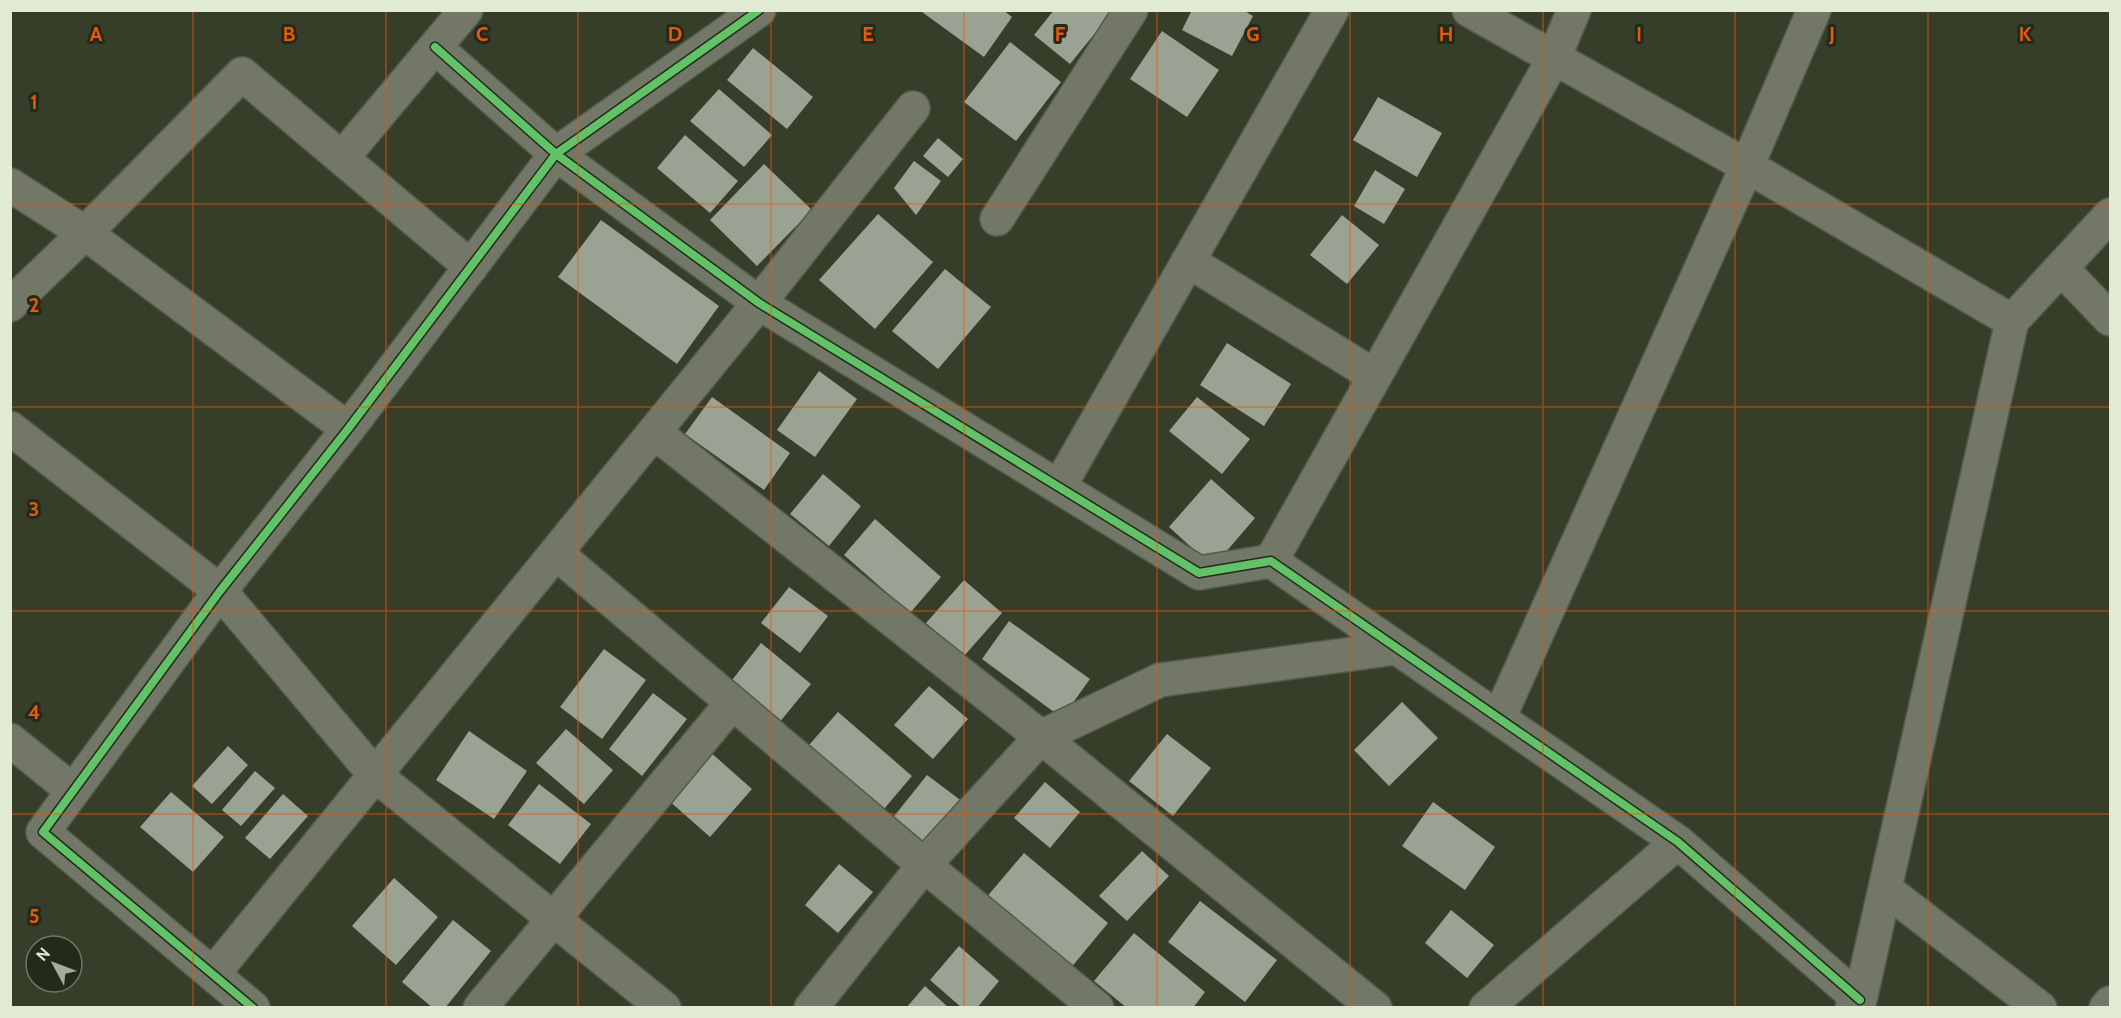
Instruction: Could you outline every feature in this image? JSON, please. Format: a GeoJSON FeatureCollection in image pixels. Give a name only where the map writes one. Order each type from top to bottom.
{"type":"FeatureCollection","features":[{"type":"Feature","properties":{"kind":"street"},"geometry":{"type":"LineString","coordinates":[[342,158],[466,10]]}},
{"type":"Feature","properties":{"kind":"street"},"geometry":{"type":"LineString","coordinates":[[253,1008],[43,832],[220,591],[348,429],[556,154],[759,10]]}},
{"type":"Feature","properties":{"kind":"street"},"geometry":{"type":"LineString","coordinates":[[997,219],[1131,10]]}},
{"type":"Feature","properties":{"kind":"street"},"geometry":{"type":"LineString","coordinates":[[1059,487],[1332,10]]}},
{"type":"Feature","properties":{"kind":"street"},"geometry":{"type":"LineString","coordinates":[[1469,10],[1747,166],[2012,321]]}},
{"type":"Feature","properties":{"kind":"street"},"geometry":{"type":"LineString","coordinates":[[1270,561],[1554,58],[1574,10]]}},
{"type":"Feature","properties":{"kind":"street"},"geometry":{"type":"LineString","coordinates":[[1499,718],[1747,166],[1814,10]]}},
{"type":"Feature","properties":{"kind":"street"},"geometry":{"type":"LineString","coordinates":[[435,47],[556,154],[759,303],[1199,573],[1270,561],[1678,842],[1856,1004],[1885,889],[2012,321],[2110,215]]}},
{"type":"Feature","properties":{"kind":"street"},"geometry":{"type":"LineString","coordinates":[[10,305],[85,233],[242,74],[471,267]]}},
{"type":"Feature","properties":{"kind":"street"},"geometry":{"type":"LineString","coordinates":[[213,975],[759,303],[913,108]]}},
{"type":"Feature","properties":{"kind":"street"},"geometry":{"type":"LineString","coordinates":[[10,185],[85,233],[348,429]]}},
{"type":"Feature","properties":{"kind":"street"},"geometry":{"type":"LineString","coordinates":[[1188,261],[1375,376]]}},
{"type":"Feature","properties":{"kind":"street"},"geometry":{"type":"LineString","coordinates":[[2061,268],[2110,320]]}},
{"type":"Feature","properties":{"kind":"street"},"geometry":{"type":"LineString","coordinates":[[10,428],[220,591],[375,775],[664,1008]]}},
{"type":"Feature","properties":{"kind":"street"},"geometry":{"type":"LineString","coordinates":[[654,432],[1041,736],[1375,1008]]}},
{"type":"Feature","properties":{"kind":"street"},"geometry":{"type":"LineString","coordinates":[[556,553],[924,865],[1097,1008]]}},
{"type":"Feature","properties":{"kind":"street"},"geometry":{"type":"LineString","coordinates":[[824,1003],[924,865],[1041,736],[1160,680],[1396,648]]}},
{"type":"Feature","properties":{"kind":"street"},"geometry":{"type":"LineString","coordinates":[[480,1008],[732,703]]}},
{"type":"Feature","properties":{"kind":"street"},"geometry":{"type":"LineString","coordinates":[[10,740],[73,791]]}},
{"type":"Feature","properties":{"kind":"street"},"geometry":{"type":"LineString","coordinates":[[1486,1008],[1678,842]]}},
{"type":"Feature","properties":{"kind":"street"},"geometry":{"type":"LineString","coordinates":[[1885,889],[2040,1008]]}},
{"type":"Feature","properties":{"kind":"street"},"geometry":{"type":"LineString","coordinates":[[2106,1008],[2110,1003]]}},
{"type":"Feature","properties":{"kind":"building"},"geometry":{"type":"Polygon","coordinates":[[[924,10],[1003,10],[1012,17],[984,57],[922,12],[924,10]]]}},
{"type":"Feature","properties":{"kind":"building"},"geometry":{"type":"Polygon","coordinates":[[[1054,10],[1114,10],[1070,64],[1034,35],[1054,10]]]}},
{"type":"Feature","properties":{"kind":"building"},"geometry":{"type":"Polygon","coordinates":[[[1192,10],[1243,10],[1253,16],[1232,56],[1182,30],[1192,10]]]}},
{"type":"Feature","properties":{"kind":"building"},"geometry":{"type":"Polygon","coordinates":[[[1162,31],[1219,70],[1187,117],[1130,79],[1162,31]]]}},
{"type":"Feature","properties":{"kind":"building"},"geometry":{"type":"Polygon","coordinates":[[[1010,42],[1061,82],[1016,141],[964,102],[1010,42]]]}},
{"type":"Feature","properties":{"kind":"building"},"geometry":{"type":"Polygon","coordinates":[[[753,48],[813,97],[787,129],[727,80],[753,48]]]}},
{"type":"Feature","properties":{"kind":"building"},"geometry":{"type":"Polygon","coordinates":[[[719,89],[772,135],[744,167],[690,121],[719,89]]]}},
{"type":"Feature","properties":{"kind":"building"},"geometry":{"type":"Polygon","coordinates":[[[1378,97],[1442,133],[1417,177],[1353,140],[1378,97]]]}},
{"type":"Feature","properties":{"kind":"building"},"geometry":{"type":"Polygon","coordinates":[[[685,135],[738,181],[710,213],[657,168],[685,135]]]}},
{"type":"Feature","properties":{"kind":"building"},"geometry":{"type":"Polygon","coordinates":[[[938,138],[963,159],[948,177],[923,156],[938,138]]]}},
{"type":"Feature","properties":{"kind":"building"},"geometry":{"type":"Polygon","coordinates":[[[914,161],[941,181],[916,215],[894,188],[914,161]]]}},
{"type":"Feature","properties":{"kind":"building"},"geometry":{"type":"Polygon","coordinates":[[[764,164],[812,210],[757,266],[710,220],[764,164]]]}},
{"type":"Feature","properties":{"kind":"building"},"geometry":{"type":"Polygon","coordinates":[[[1375,170],[1405,189],[1384,224],[1354,206],[1375,170]]]}},
{"type":"Feature","properties":{"kind":"building"},"geometry":{"type":"Polygon","coordinates":[[[878,214],[933,262],[875,329],[819,280],[878,214]]]}},
{"type":"Feature","properties":{"kind":"building"},"geometry":{"type":"Polygon","coordinates":[[[1342,215],[1379,245],[1347,284],[1310,255],[1342,215]]]}},
{"type":"Feature","properties":{"kind":"building"},"geometry":{"type":"Polygon","coordinates":[[[601,220],[719,306],[677,364],[558,277],[601,220]]]}},
{"type":"Feature","properties":{"kind":"building"},"geometry":{"type":"Polygon","coordinates":[[[945,269],[991,307],[938,369],[892,331],[945,269]]]}},
{"type":"Feature","properties":{"kind":"building"},"geometry":{"type":"Polygon","coordinates":[[[1227,343],[1291,384],[1264,426],[1200,385],[1227,343]]]}},
{"type":"Feature","properties":{"kind":"building"},"geometry":{"type":"Polygon","coordinates":[[[819,371],[857,399],[815,457],[777,430],[819,371]]]}},
{"type":"Feature","properties":{"kind":"building"},"geometry":{"type":"Polygon","coordinates":[[[712,397],[790,453],[764,490],[685,434],[712,397]]]}},
{"type":"Feature","properties":{"kind":"building"},"geometry":{"type":"Polygon","coordinates":[[[1197,397],[1250,439],[1222,474],[1169,431],[1197,397]]]}},
{"type":"Feature","properties":{"kind":"building"},"geometry":{"type":"Polygon","coordinates":[[[823,474],[861,506],[829,546],[790,514],[823,474]]]}},
{"type":"Feature","properties":{"kind":"building"},"geometry":{"type":"Polygon","coordinates":[[[1211,479],[1255,518],[1213,567],[1169,527],[1211,479]]]}},
{"type":"Feature","properties":{"kind":"building"},"geometry":{"type":"Polygon","coordinates":[[[875,519],[941,577],[910,613],[844,555],[875,519]]]}},
{"type":"Feature","properties":{"kind":"building"},"geometry":{"type":"Polygon","coordinates":[[[964,580],[1002,613],[964,656],[926,623],[964,580]]]}},
{"type":"Feature","properties":{"kind":"building"},"geometry":{"type":"Polygon","coordinates":[[[789,587],[828,616],[800,653],[761,623],[789,587]]]}},
{"type":"Feature","properties":{"kind":"building"},"geometry":{"type":"Polygon","coordinates":[[[1009,621],[1090,679],[1062,718],[982,659],[1009,621]]]}},
{"type":"Feature","properties":{"kind":"building"},"geometry":{"type":"Polygon","coordinates":[[[761,643],[811,684],[778,724],[729,684],[761,643]]]}},
{"type":"Feature","properties":{"kind":"building"},"geometry":{"type":"Polygon","coordinates":[[[604,649],[646,680],[602,739],[560,707],[604,649]]]}},
{"type":"Feature","properties":{"kind":"building"},"geometry":{"type":"Polygon","coordinates":[[[929,686],[968,719],[933,759],[894,725],[929,686]]]}},
{"type":"Feature","properties":{"kind":"building"},"geometry":{"type":"Polygon","coordinates":[[[653,693],[687,719],[642,776],[609,749],[653,693]]]}},
{"type":"Feature","properties":{"kind":"building"},"geometry":{"type":"Polygon","coordinates":[[[1402,702],[1438,738],[1389,786],[1354,750],[1402,702]]]}},
{"type":"Feature","properties":{"kind":"building"},"geometry":{"type":"Polygon","coordinates":[[[838,712],[912,776],[884,809],[809,745],[838,712]]]}},
{"type":"Feature","properties":{"kind":"building"},"geometry":{"type":"Polygon","coordinates":[[[566,729],[613,770],[584,804],[536,763],[566,729]]]}},
{"type":"Feature","properties":{"kind":"building"},"geometry":{"type":"Polygon","coordinates":[[[469,731],[527,771],[494,819],[436,780],[469,731]]]}},
{"type":"Feature","properties":{"kind":"building"},"geometry":{"type":"Polygon","coordinates":[[[1167,734],[1211,768],[1173,816],[1129,781],[1167,734]]]}},
{"type":"Feature","properties":{"kind":"building"},"geometry":{"type":"Polygon","coordinates":[[[228,746],[248,765],[212,804],[192,786],[228,746]]]}},
{"type":"Feature","properties":{"kind":"building"},"geometry":{"type":"Polygon","coordinates":[[[709,751],[752,789],[710,837],[667,799],[709,751]]]}},
{"type":"Feature","properties":{"kind":"building"},"geometry":{"type":"Polygon","coordinates":[[[255,771],[275,788],[241,826],[222,810],[255,771]]]}},
{"type":"Feature","properties":{"kind":"building"},"geometry":{"type":"Polygon","coordinates":[[[927,775],[963,802],[923,852],[887,825],[927,775]]]}},
{"type":"Feature","properties":{"kind":"building"},"geometry":{"type":"Polygon","coordinates":[[[1045,782],[1080,812],[1050,848],[1014,818],[1045,782]]]}},
{"type":"Feature","properties":{"kind":"building"},"geometry":{"type":"Polygon","coordinates":[[[539,784],[591,824],[560,864],[508,825],[539,784]]]}},
{"type":"Feature","properties":{"kind":"building"},"geometry":{"type":"Polygon","coordinates":[[[171,792],[224,837],[193,872],[140,827],[171,792]]]}},
{"type":"Feature","properties":{"kind":"building"},"geometry":{"type":"Polygon","coordinates":[[[283,794],[308,816],[270,859],[245,838],[283,794]]]}},
{"type":"Feature","properties":{"kind":"building"},"geometry":{"type":"Polygon","coordinates":[[[1433,802],[1495,847],[1465,890],[1402,846],[1433,802]]]}},
{"type":"Feature","properties":{"kind":"building"},"geometry":{"type":"Polygon","coordinates":[[[1142,851],[1169,876],[1127,921],[1099,896],[1142,851]]]}},
{"type":"Feature","properties":{"kind":"building"},"geometry":{"type":"Polygon","coordinates":[[[1024,853],[1108,923],[1070,969],[985,899],[1024,853]]]}},
{"type":"Feature","properties":{"kind":"building"},"geometry":{"type":"Polygon","coordinates":[[[839,864],[873,892],[838,933],[805,905],[839,864]]]}},
{"type":"Feature","properties":{"kind":"building"},"geometry":{"type":"Polygon","coordinates":[[[394,878],[438,917],[396,965],[352,926],[394,878]]]}},
{"type":"Feature","properties":{"kind":"building"},"geometry":{"type":"Polygon","coordinates":[[[1200,901],[1277,960],[1245,1002],[1168,942],[1200,901]]]}},
{"type":"Feature","properties":{"kind":"building"},"geometry":{"type":"Polygon","coordinates":[[[1451,910],[1494,945],[1467,978],[1425,943],[1451,910]]]}},
{"type":"Feature","properties":{"kind":"building"},"geometry":{"type":"Polygon","coordinates":[[[453,920],[491,951],[445,1008],[433,1008],[402,982],[453,920]]]}},
{"type":"Feature","properties":{"kind":"building"},"geometry":{"type":"Polygon","coordinates":[[[1134,933],[1205,992],[1193,1008],[1127,1008],[1094,981],[1134,933]]]}},
{"type":"Feature","properties":{"kind":"building"},"geometry":{"type":"Polygon","coordinates":[[[959,946],[999,981],[977,1008],[962,1008],[930,980],[959,946]]]}},
{"type":"Feature","properties":{"kind":"building"},"geometry":{"type":"Polygon","coordinates":[[[925,986],[949,1008],[906,1008],[925,986]]]}},
{"type":"Feature","properties":{"kind":"cycle path"},"geometry":{"type":"LineString","coordinates":[[253,1008],[43,832],[220,591],[348,429],[556,154],[759,10]]}},
{"type":"Feature","properties":{"kind":"cycle path"},"geometry":{"type":"LineString","coordinates":[[435,47],[556,154],[759,303],[1199,573],[1271,561],[1678,842],[1860,1000]]}}]}
